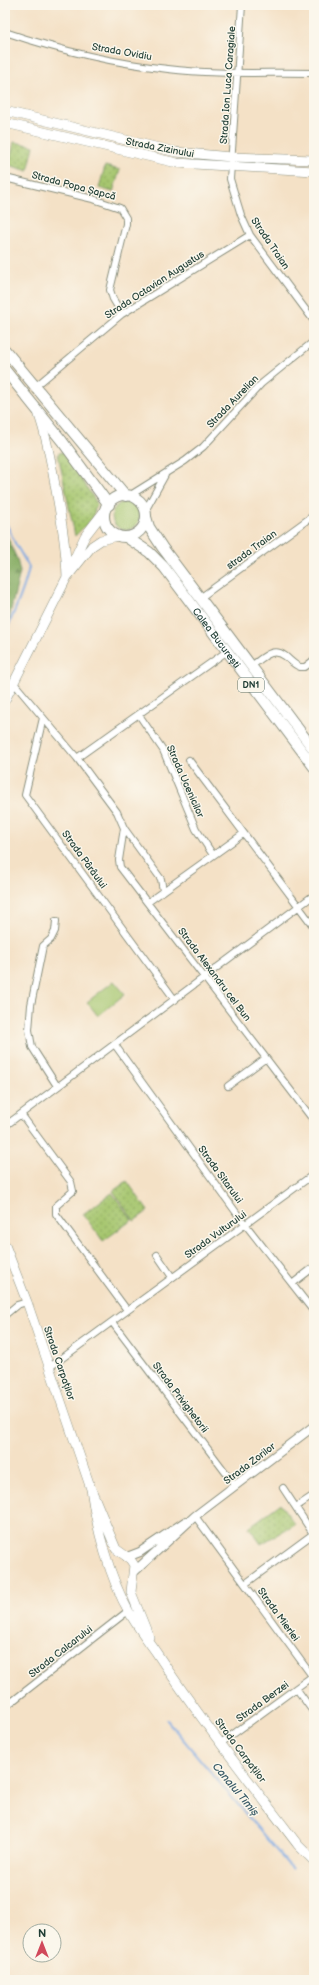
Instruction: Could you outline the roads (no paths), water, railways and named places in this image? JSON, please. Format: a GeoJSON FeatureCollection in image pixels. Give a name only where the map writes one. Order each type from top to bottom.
{"type":"FeatureCollection","features":[{"type":"Feature","properties":{"kind":"main road","name":"Strada Zizinului"},"geometry":{"type":"LineString","coordinates":[[5,112],[156,148],[231,157],[314,160]]}},
{"type":"Feature","properties":{"kind":"main road","name":"Strada Zizinului"},"geometry":{"type":"LineString","coordinates":[[5,123],[163,161],[230,167],[314,171]]}},
{"type":"Feature","properties":{"kind":"main road","name":"DN1"},"geometry":{"type":"LineString","coordinates":[[5,350],[127,496],[139,501],[146,514]]}},
{"type":"Feature","properties":{"kind":"main road","name":"DN1"},"geometry":{"type":"LineString","coordinates":[[5,370],[62,441],[107,507],[105,522],[108,528],[122,537]]}},
{"type":"Feature","properties":{"kind":"main road"},"geometry":{"type":"LineString","coordinates":[[38,412],[48,446],[60,510],[66,545],[67,577]]}},
{"type":"Feature","properties":{"kind":"main road"},"geometry":{"type":"LineString","coordinates":[[5,700],[67,577],[79,545],[114,499],[127,496]]}},
{"type":"Feature","properties":{"kind":"main road"},"geometry":{"type":"LineString","coordinates":[[67,577],[92,546],[101,540],[138,533],[145,523],[146,514]]}},
{"type":"Feature","properties":{"kind":"main road","name":"Calea București"},"geometry":{"type":"LineString","coordinates":[[146,514],[149,526],[162,547],[314,750]]}},
{"type":"Feature","properties":{"kind":"main road","name":"Calea București"},"geometry":{"type":"LineString","coordinates":[[122,537],[149,552],[164,567],[226,652],[314,767]]}},
{"type":"Feature","properties":{"kind":"main road","name":"Strada Carpaților"},"geometry":{"type":"LineString","coordinates":[[5,1245],[27,1302],[91,1488],[116,1549],[134,1565],[131,1585],[133,1599],[154,1649]]}},
{"type":"Feature","properties":{"kind":"main road","name":"Strada Carpaților"},"geometry":{"type":"LineString","coordinates":[[91,1488],[97,1522],[110,1571],[128,1611],[140,1631],[221,1743],[298,1845],[314,1861]]}},
{"type":"Feature","properties":{"kind":"main road"},"geometry":{"type":"LineString","coordinates":[[110,1567],[113,1560],[126,1557]]}},
{"type":"Feature","properties":{"kind":"main road"},"geometry":{"type":"LineString","coordinates":[[114,1578],[125,1580],[133,1574]]}},
{"type":"Feature","properties":{"kind":"street","name":"Strada Ion Luca Caragiale"},"geometry":{"type":"LineString","coordinates":[[230,167],[242,5]]}},
{"type":"Feature","properties":{"kind":"street","name":"Strada Ovidiu"},"geometry":{"type":"LineString","coordinates":[[5,32],[109,61],[169,69],[314,73]]}},
{"type":"Feature","properties":{"kind":"street","name":"Strada Traian"},"geometry":{"type":"LineString","coordinates":[[230,167],[230,179],[237,204],[250,235],[314,321]]}},
{"type":"Feature","properties":{"kind":"street","name":"Strada Popa Șapcă"},"geometry":{"type":"LineString","coordinates":[[5,178],[120,208],[126,218],[126,224],[110,290],[113,299],[122,314]]}},
{"type":"Feature","properties":{"kind":"street","name":"Strada Octavian Augustus"},"geometry":{"type":"LineString","coordinates":[[36,386],[122,314],[250,235]]}},
{"type":"Feature","properties":{"kind":"street","name":"Strada Aurelian"},"geometry":{"type":"LineString","coordinates":[[127,496],[185,462],[203,447],[261,384],[314,341]]}},
{"type":"Feature","properties":{"kind":"street","name":"Strada Aurelian"},"geometry":{"type":"LineString","coordinates":[[146,514],[166,474]]}},
{"type":"Feature","properties":{"kind":"street","name":"strada Traian"},"geometry":{"type":"LineString","coordinates":[[200,598],[314,515]]}},
{"type":"Feature","properties":{"kind":"street"},"geometry":{"type":"LineString","coordinates":[[77,758],[176,690],[226,652]]}},
{"type":"Feature","properties":{"kind":"street"},"geometry":{"type":"LineString","coordinates":[[252,666],[269,653],[274,652],[281,654],[300,667],[304,667],[314,660]]}},
{"type":"Feature","properties":{"kind":"street"},"geometry":{"type":"LineString","coordinates":[[13,682],[77,758],[117,812],[124,828],[161,879],[163,891]]}},
{"type":"Feature","properties":{"kind":"street","name":"Strada Ucenicilor"},"geometry":{"type":"LineString","coordinates":[[139,715],[163,750],[196,829],[213,855]]}},
{"type":"Feature","properties":{"kind":"street","name":"Strada Pârâului"},"geometry":{"type":"LineString","coordinates":[[43,718],[25,795],[175,1000]]}},
{"type":"Feature","properties":{"kind":"street"},"geometry":{"type":"LineString","coordinates":[[190,760],[243,834],[314,927]]}},
{"type":"Feature","properties":{"kind":"street","name":"Strada Alexandru cel Bun"},"geometry":{"type":"LineString","coordinates":[[124,828],[119,864],[314,1121]]}},
{"type":"Feature","properties":{"kind":"street"},"geometry":{"type":"LineString","coordinates":[[148,902],[243,834]]}},
{"type":"Feature","properties":{"kind":"street"},"geometry":{"type":"LineString","coordinates":[[5,1126],[314,895]]}},
{"type":"Feature","properties":{"kind":"street"},"geometry":{"type":"LineString","coordinates":[[56,921],[55,931],[51,939],[43,946],[31,1005],[29,1030],[32,1047],[57,1086]]}},
{"type":"Feature","properties":{"kind":"street","name":"Strada Sitarului"},"geometry":{"type":"LineString","coordinates":[[115,1045],[246,1224],[314,1312]]}},
{"type":"Feature","properties":{"kind":"street"},"geometry":{"type":"LineString","coordinates":[[228,1086],[266,1058]]}},
{"type":"Feature","properties":{"kind":"street"},"geometry":{"type":"LineString","coordinates":[[21,1114],[72,1182],[73,1191],[56,1206],[56,1214],[127,1310]]}},
{"type":"Feature","properties":{"kind":"street","name":"Strada Vulturului"},"geometry":{"type":"LineString","coordinates":[[50,1367],[314,1174]]}},
{"type":"Feature","properties":{"kind":"street"},"geometry":{"type":"LineString","coordinates":[[157,1255],[172,1277]]}},
{"type":"Feature","properties":{"kind":"street"},"geometry":{"type":"LineString","coordinates":[[292,1284],[314,1267]]}},
{"type":"Feature","properties":{"kind":"street"},"geometry":{"type":"LineString","coordinates":[[5,1315],[17,1306],[27,1302]]}},
{"type":"Feature","properties":{"kind":"street","name":"Strada Privighetorii"},"geometry":{"type":"LineString","coordinates":[[112,1322],[235,1485]]}},
{"type":"Feature","properties":{"kind":"street","name":"Strada Zorilor"},"geometry":{"type":"LineString","coordinates":[[133,1574],[195,1516],[314,1426]]}},
{"type":"Feature","properties":{"kind":"street","name":"Strada Mierlei"},"geometry":{"type":"LineString","coordinates":[[244,1584],[314,1534],[283,1488]]}},
{"type":"Feature","properties":{"kind":"street"},"geometry":{"type":"LineString","coordinates":[[296,1507],[314,1495]]}},
{"type":"Feature","properties":{"kind":"street","name":"Strada Zorilor"},"geometry":{"type":"LineString","coordinates":[[126,1557],[140,1552],[170,1530],[195,1516]]}},
{"type":"Feature","properties":{"kind":"street","name":"Strada Mierlei"},"geometry":{"type":"LineString","coordinates":[[195,1516],[313,1676]]}},
{"type":"Feature","properties":{"kind":"street","name":"Strada Calcarului"},"geometry":{"type":"LineString","coordinates":[[5,1707],[128,1611]]}},
{"type":"Feature","properties":{"kind":"street","name":"Strada Berzei"},"geometry":{"type":"LineString","coordinates":[[221,1743],[313,1676]]}},
{"type":"Feature","properties":{"kind":"street"},"geometry":{"type":"LineString","coordinates":[[296,1688],[314,1712]]}},
{"type":"Feature","properties":{"kind":"waterway","name":"Canalul Timiș"},"geometry":{"type":"LineString","coordinates":[[5,460],[5,483]]}},
{"type":"Feature","properties":{"kind":"waterway","name":"Canalul Timiș"},"geometry":{"type":"LineString","coordinates":[[5,486],[5,521],[15,543],[29,567],[22,593],[5,635]]}},
{"type":"Feature","properties":{"kind":"waterway","name":"Canalul Timiș"},"geometry":{"type":"LineString","coordinates":[[167,1720],[292,1869]]}}]}
